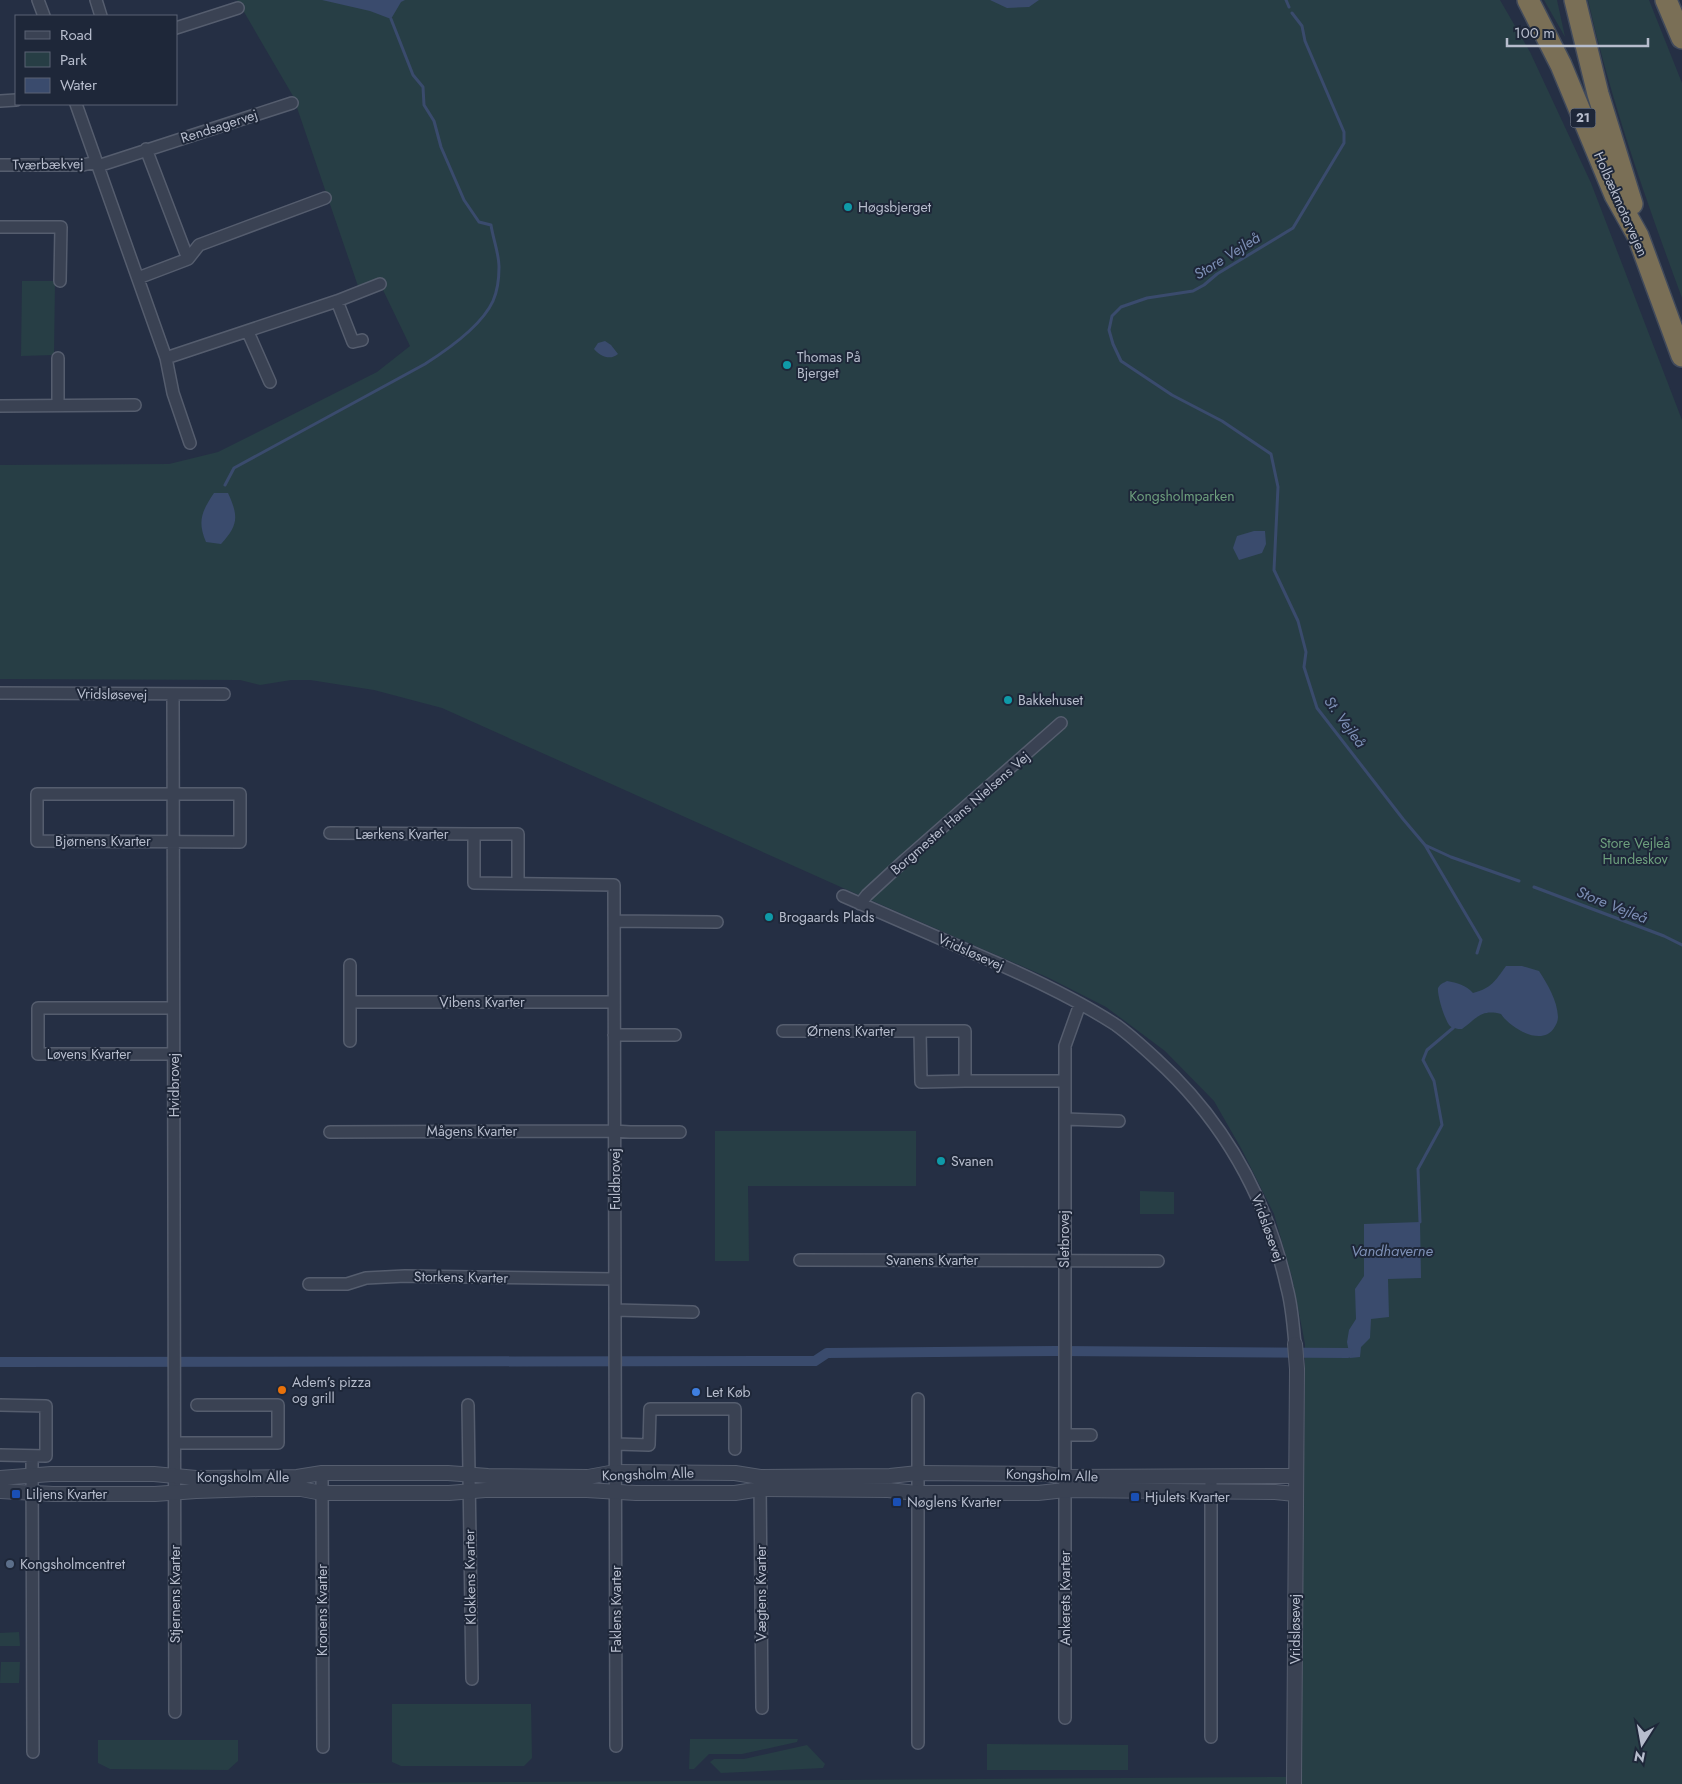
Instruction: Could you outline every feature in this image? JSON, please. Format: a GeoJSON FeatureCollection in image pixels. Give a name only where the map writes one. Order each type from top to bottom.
{"type":"FeatureCollection","features":[{"type":"Feature","properties":{"kind":"highway","name":"Holbækmotorvejen"},"geometry":{"type":"LineString","coordinates":[[1528,0],[1561,66],[1615,195],[1638,236],[1682,356]]}},
{"type":"Feature","properties":{"kind":"highway"},"geometry":{"type":"LineString","coordinates":[[1574,0],[1598,94],[1629,193],[1638,236]]}},
{"type":"Feature","properties":{"kind":"highway"},"geometry":{"type":"LineString","coordinates":[[1666,0],[1682,38]]}},
{"type":"Feature","properties":{"kind":"street"},"geometry":{"type":"LineString","coordinates":[[38,0],[44,15]]}},
{"type":"Feature","properties":{"kind":"street"},"geometry":{"type":"LineString","coordinates":[[96,0],[101,15]]}},
{"type":"Feature","properties":{"kind":"street"},"geometry":{"type":"LineString","coordinates":[[178,27],[238,8]]}},
{"type":"Feature","properties":{"kind":"street"},"geometry":{"type":"LineString","coordinates":[[0,101],[15,100]]}},
{"type":"Feature","properties":{"kind":"street","name":"Rendsagervej"},"geometry":{"type":"LineString","coordinates":[[97,164],[292,103]]}},
{"type":"Feature","properties":{"kind":"street"},"geometry":{"type":"LineString","coordinates":[[76,105],[166,358],[173,393],[190,443]]}},
{"type":"Feature","properties":{"kind":"street"},"geometry":{"type":"LineString","coordinates":[[146,149],[188,259]]}},
{"type":"Feature","properties":{"kind":"street","name":"Tværbækvej"},"geometry":{"type":"LineString","coordinates":[[0,165],[97,164]]}},
{"type":"Feature","properties":{"kind":"street"},"geometry":{"type":"LineString","coordinates":[[138,278],[188,259],[199,245],[325,198]]}},
{"type":"Feature","properties":{"kind":"street"},"geometry":{"type":"LineString","coordinates":[[0,227],[61,227],[60,281]]}},
{"type":"Feature","properties":{"kind":"street"},"geometry":{"type":"LineString","coordinates":[[166,358],[248,332],[380,284]]}},
{"type":"Feature","properties":{"kind":"street"},"geometry":{"type":"LineString","coordinates":[[337,301],[354,342],[362,340]]}},
{"type":"Feature","properties":{"kind":"street"},"geometry":{"type":"LineString","coordinates":[[248,332],[270,382]]}},
{"type":"Feature","properties":{"kind":"street"},"geometry":{"type":"LineString","coordinates":[[58,358],[58,405]]}},
{"type":"Feature","properties":{"kind":"street"},"geometry":{"type":"LineString","coordinates":[[0,406],[135,405]]}},
{"type":"Feature","properties":{"kind":"street","name":"Vridsløsevej"},"geometry":{"type":"LineString","coordinates":[[0,693],[224,694]]}},
{"type":"Feature","properties":{"kind":"street","name":"Hvidbrovej"},"geometry":{"type":"LineString","coordinates":[[173,694],[174,1348],[176,1476]]}},
{"type":"Feature","properties":{"kind":"street","name":"Borgmester Hans Nielsens Vej"},"geometry":{"type":"LineString","coordinates":[[860,904],[867,895],[918,848],[1061,723]]}},
{"type":"Feature","properties":{"kind":"street","name":"Bjørnens Kvarter"},"geometry":{"type":"LineString","coordinates":[[174,794],[37,794],[37,841],[174,841]]}},
{"type":"Feature","properties":{"kind":"street"},"geometry":{"type":"LineString","coordinates":[[174,794],[240,794],[240,842],[174,841]]}},
{"type":"Feature","properties":{"kind":"street","name":"Lærkens Kvarter"},"geometry":{"type":"LineString","coordinates":[[330,833],[518,834],[518,883]]}},
{"type":"Feature","properties":{"kind":"street"},"geometry":{"type":"LineString","coordinates":[[474,834],[474,883],[518,883]]}},
{"type":"Feature","properties":{"kind":"street","name":"Fuldbrovej"},"geometry":{"type":"LineString","coordinates":[[518,883],[614,885],[615,1472]]}},
{"type":"Feature","properties":{"kind":"street","name":"Vridsløsevej"},"geometry":{"type":"LineString","coordinates":[[843,896],[1021,974],[1080,1004],[1115,1025],[1180,1081],[1208,1114],[1241,1164],[1260,1200],[1276,1244],[1288,1288],[1297,1369],[1294,1784]]}},
{"type":"Feature","properties":{"kind":"street"},"geometry":{"type":"LineString","coordinates":[[614,921],[717,922]]}},
{"type":"Feature","properties":{"kind":"street"},"geometry":{"type":"LineString","coordinates":[[350,965],[350,1041]]}},
{"type":"Feature","properties":{"kind":"street","name":"Vibens Kvarter"},"geometry":{"type":"LineString","coordinates":[[350,1002],[614,1002]]}},
{"type":"Feature","properties":{"kind":"street","name":"Sletbrovej"},"geometry":{"type":"LineString","coordinates":[[1066,1484],[1065,1046],[1080,1004]]}},
{"type":"Feature","properties":{"kind":"street","name":"Løvens Kvarter"},"geometry":{"type":"LineString","coordinates":[[173,1008],[38,1008],[38,1054],[173,1054]]}},
{"type":"Feature","properties":{"kind":"street","name":"Ørnens Kvarter"},"geometry":{"type":"LineString","coordinates":[[782,1031],[965,1031],[965,1081]]}},
{"type":"Feature","properties":{"kind":"street"},"geometry":{"type":"LineString","coordinates":[[920,1031],[921,1082],[1065,1081]]}},
{"type":"Feature","properties":{"kind":"street"},"geometry":{"type":"LineString","coordinates":[[614,1035],[675,1035]]}},
{"type":"Feature","properties":{"kind":"street"},"geometry":{"type":"LineString","coordinates":[[1065,1119],[1119,1121]]}},
{"type":"Feature","properties":{"kind":"street","name":"Mågens Kvarter"},"geometry":{"type":"LineString","coordinates":[[330,1132],[680,1132]]}},
{"type":"Feature","properties":{"kind":"street","name":"Svanens Kvarter"},"geometry":{"type":"LineString","coordinates":[[800,1260],[1158,1261]]}},
{"type":"Feature","properties":{"kind":"street","name":"Storkens Kvarter"},"geometry":{"type":"LineString","coordinates":[[308,1284],[347,1284],[366,1278],[406,1276],[615,1279]]}},
{"type":"Feature","properties":{"kind":"street"},"geometry":{"type":"LineString","coordinates":[[615,1310],[693,1312]]}},
{"type":"Feature","properties":{"kind":"street"},"geometry":{"type":"LineString","coordinates":[[918,1400],[918,1743]]}},
{"type":"Feature","properties":{"kind":"street"},"geometry":{"type":"LineString","coordinates":[[0,1405],[46,1406],[46,1456],[0,1455]]}},
{"type":"Feature","properties":{"kind":"street"},"geometry":{"type":"LineString","coordinates":[[175,1443],[278,1443],[278,1405],[197,1405]]}},
{"type":"Feature","properties":{"kind":"street","name":"Klokkens Kvarter"},"geometry":{"type":"LineString","coordinates":[[468,1405],[472,1678]]}},
{"type":"Feature","properties":{"kind":"street"},"geometry":{"type":"LineString","coordinates":[[616,1444],[649,1445],[650,1409],[735,1409],[735,1449]]}},
{"type":"Feature","properties":{"kind":"street"},"geometry":{"type":"LineString","coordinates":[[1066,1435],[1091,1435]]}},
{"type":"Feature","properties":{"kind":"street"},"geometry":{"type":"LineString","coordinates":[[32,1456],[33,1752]]}},
{"type":"Feature","properties":{"kind":"street","name":"Kongsholm Alle"},"geometry":{"type":"LineString","coordinates":[[0,1478],[51,1474],[145,1474],[196,1478],[297,1477],[322,1473],[588,1477],[615,1472],[735,1473],[760,1483],[917,1493],[1038,1493],[1066,1484],[1210,1477],[1295,1476]]}},
{"type":"Feature","properties":{"kind":"street","name":"Faklens Kvarter"},"geometry":{"type":"LineString","coordinates":[[615,1472],[616,1746]]}},
{"type":"Feature","properties":{"kind":"street","name":"Kronens Kvarter"},"geometry":{"type":"LineString","coordinates":[[322,1473],[323,1747]]}},
{"type":"Feature","properties":{"kind":"street","name":"Kongsholm Alle"},"geometry":{"type":"LineString","coordinates":[[0,1491],[53,1494],[155,1494],[284,1489],[322,1493],[449,1493],[485,1490],[736,1493],[760,1483],[918,1473],[1047,1474],[1066,1484],[1295,1494]]}},
{"type":"Feature","properties":{"kind":"street","name":"Stjernens Kvarter"},"geometry":{"type":"LineString","coordinates":[[175,1712],[176,1476]]}},
{"type":"Feature","properties":{"kind":"street"},"geometry":{"type":"LineString","coordinates":[[1210,1477],[1212,1737]]}},
{"type":"Feature","properties":{"kind":"street","name":"Vægtens Kvarter"},"geometry":{"type":"LineString","coordinates":[[760,1483],[762,1708]]}},
{"type":"Feature","properties":{"kind":"street","name":"Ankerets Kvarter"},"geometry":{"type":"LineString","coordinates":[[1065,1718],[1066,1484]]}},
{"type":"Feature","properties":{"kind":"green space","name":"Kongsholmparken"},"geometry":{"type":"Polygon","coordinates":[[[237,0],[1500,0],[1530,52],[1591,183],[1682,420],[1682,1784],[1301,1784],[1305,1344],[1292,1277],[1274,1214],[1242,1150],[1214,1101],[1165,1051],[1106,1007],[1049,978],[442,708],[374,690],[310,680],[291,680],[260,685],[240,680],[0,679],[0,465],[169,464],[218,452],[377,372],[410,346],[383,290],[359,289],[293,96],[237,0]]]}},
{"type":"Feature","properties":{"kind":"green space"},"geometry":{"type":"Polygon","coordinates":[[[1544,0],[1557,0],[1565,37],[1544,0]]]}},
{"type":"Feature","properties":{"kind":"green space"},"geometry":{"type":"Polygon","coordinates":[[[1588,0],[1649,0],[1682,83],[1682,298],[1618,113],[1588,0]]]}},
{"type":"Feature","properties":{"kind":"green space"},"geometry":{"type":"Polygon","coordinates":[[[22,281],[55,281],[54,355],[21,356],[22,281]]]}},
{"type":"Feature","properties":{"kind":"green space"},"geometry":{"type":"Polygon","coordinates":[[[715,1131],[916,1131],[916,1186],[748,1186],[749,1261],[715,1261],[715,1131]]]}},
{"type":"Feature","properties":{"kind":"green space"},"geometry":{"type":"Polygon","coordinates":[[[1140,1191],[1174,1192],[1174,1214],[1140,1214],[1140,1191]]]}},
{"type":"Feature","properties":{"kind":"green space"},"geometry":{"type":"Polygon","coordinates":[[[19,1632],[20,1646],[0,1646],[0,1633],[19,1632]]]}},
{"type":"Feature","properties":{"kind":"green space"},"geometry":{"type":"Polygon","coordinates":[[[1,1662],[20,1662],[19,1683],[0,1683],[1,1662]]]}},
{"type":"Feature","properties":{"kind":"green space"},"geometry":{"type":"Polygon","coordinates":[[[392,1704],[531,1704],[532,1758],[524,1766],[401,1766],[392,1762],[392,1704]]]}},
{"type":"Feature","properties":{"kind":"green space"},"geometry":{"type":"Polygon","coordinates":[[[690,1739],[798,1739],[797,1742],[742,1754],[709,1754],[694,1769],[689,1769],[690,1739]]]}},
{"type":"Feature","properties":{"kind":"green space"},"geometry":{"type":"Polygon","coordinates":[[[98,1740],[238,1740],[238,1761],[228,1770],[110,1769],[98,1763],[98,1740]]]}},
{"type":"Feature","properties":{"kind":"green space"},"geometry":{"type":"Polygon","coordinates":[[[987,1744],[1128,1745],[1128,1770],[987,1770],[987,1744]]]}},
{"type":"Feature","properties":{"kind":"green space"},"geometry":{"type":"Polygon","coordinates":[[[807,1745],[825,1764],[823,1768],[721,1773],[710,1762],[714,1759],[744,1759],[807,1745]]]}},
{"type":"Feature","properties":{"kind":"green space"},"geometry":{"type":"Polygon","coordinates":[[[1286,1777],[1286,1784],[208,1784],[1286,1777]]]}},
{"type":"Feature","properties":{"kind":"water"},"geometry":{"type":"Polygon","coordinates":[[[322,0],[405,0],[401,2],[391,19],[370,11],[322,0]]]}},
{"type":"Feature","properties":{"kind":"water"},"geometry":{"type":"Polygon","coordinates":[[[990,0],[1039,0],[1029,7],[1007,8],[990,0]]]}},
{"type":"Feature","properties":{"kind":"water"},"geometry":{"type":"Polygon","coordinates":[[[605,341],[618,354],[612,357],[605,357],[594,349],[598,343],[605,341]]]}},
{"type":"Feature","properties":{"kind":"water"},"geometry":{"type":"Polygon","coordinates":[[[214,493],[228,493],[235,515],[234,526],[221,544],[206,542],[201,522],[206,505],[214,493]]]}},
{"type":"Feature","properties":{"kind":"water"},"geometry":{"type":"Polygon","coordinates":[[[1254,531],[1265,531],[1266,544],[1262,553],[1239,560],[1233,548],[1237,536],[1254,531]]]}},
{"type":"Feature","properties":{"kind":"water"},"geometry":{"type":"Polygon","coordinates":[[[1506,966],[1522,966],[1539,971],[1549,987],[1556,1005],[1558,1018],[1554,1028],[1542,1036],[1534,1036],[1511,1025],[1501,1014],[1494,1013],[1480,1016],[1462,1029],[1450,1026],[1440,1002],[1438,988],[1447,981],[1464,986],[1473,993],[1489,986],[1506,966]]]}},
{"type":"Feature","properties":{"kind":"water","name":"Vandhaverne"},"geometry":{"type":"Polygon","coordinates":[[[1420,1222],[1421,1278],[1388,1279],[1389,1317],[1371,1319],[1370,1338],[1361,1347],[1360,1357],[1350,1358],[1347,1342],[1349,1330],[1356,1319],[1355,1289],[1364,1276],[1364,1224],[1420,1222]]]}},
{"type":"Feature","properties":{"kind":"waterway","name":"Store Vejleå"},"geometry":{"type":"LineString","coordinates":[[1286,0],[1289,7]]}},
{"type":"Feature","properties":{"kind":"waterway","name":"Store Vejleå"},"geometry":{"type":"LineString","coordinates":[[1292,13],[1302,26],[1305,41],[1344,132],[1344,143],[1293,228],[1217,274],[1193,291],[1147,298],[1121,307],[1112,316],[1109,330],[1121,361],[1172,395],[1222,421],[1271,454],[1278,487],[1274,570],[1298,621],[1306,652],[1304,667],[1317,708],[1425,845],[1451,857],[1519,881]]}},
{"type":"Feature","properties":{"kind":"waterway"},"geometry":{"type":"LineString","coordinates":[[225,485],[234,468],[425,364],[443,352],[481,319],[493,301],[498,284],[499,267],[491,225],[479,222],[464,200],[441,147],[434,121],[424,105],[423,87],[413,75],[391,19]]}},
{"type":"Feature","properties":{"kind":"waterway"},"geometry":{"type":"LineString","coordinates":[[1425,845],[1481,940],[1477,953]]}},
{"type":"Feature","properties":{"kind":"waterway","name":"Store Vejleå"},"geometry":{"type":"LineString","coordinates":[[1534,887],[1664,936],[1682,945]]}},
{"type":"Feature","properties":{"kind":"waterway"},"geometry":{"type":"LineString","coordinates":[[1420,1222],[1418,1169],[1442,1125],[1434,1081],[1423,1060],[1427,1050],[1453,1028],[1453,1025]]}},
{"type":"Feature","properties":{"kind":"waterway"},"geometry":{"type":"LineString","coordinates":[[0,1362],[815,1361],[827,1353],[1058,1351],[1348,1353]]}},
{"type":"Feature","properties":{"kind":"place","name":"Høgsbjerget"},"geometry":{"type":"Point","coordinates":[848,207]}},
{"type":"Feature","properties":{"kind":"place","name":"Thomas På Bjerget"},"geometry":{"type":"Point","coordinates":[787,365]}},
{"type":"Feature","properties":{"kind":"place","name":"Bakkehuset"},"geometry":{"type":"Point","coordinates":[1008,700]}},
{"type":"Feature","properties":{"kind":"place","name":"Brogaards Plads"},"geometry":{"type":"Point","coordinates":[769,917]}},
{"type":"Feature","properties":{"kind":"place","name":"Svanen"},"geometry":{"type":"Point","coordinates":[941,1161]}},
{"type":"Feature","properties":{"kind":"place","name":"Adem’s pizza og grill"},"geometry":{"type":"Point","coordinates":[282,1390]}},
{"type":"Feature","properties":{"kind":"place","name":"Let Køb"},"geometry":{"type":"Point","coordinates":[696,1392]}},
{"type":"Feature","properties":{"kind":"place","name":"Liljens Kvarter"},"geometry":{"type":"Point","coordinates":[16,1494]}},
{"type":"Feature","properties":{"kind":"place","name":"Hjulets Kvarter"},"geometry":{"type":"Point","coordinates":[1135,1497]}},
{"type":"Feature","properties":{"kind":"place","name":"Nøglens Kvarter"},"geometry":{"type":"Point","coordinates":[897,1502]}},
{"type":"Feature","properties":{"kind":"place","name":"Kongsholmcentret"},"geometry":{"type":"Point","coordinates":[10,1564]}},
{"type":"Feature","properties":{"kind":"water label","name":"St. Vejleå"},"geometry":{"type":"Point","coordinates":[1345,722]}},
{"type":"Feature","properties":{"kind":"park label","name":"Store Vejleå Hundeskov"},"geometry":{"type":"Point","coordinates":[1635,852]}}]}
